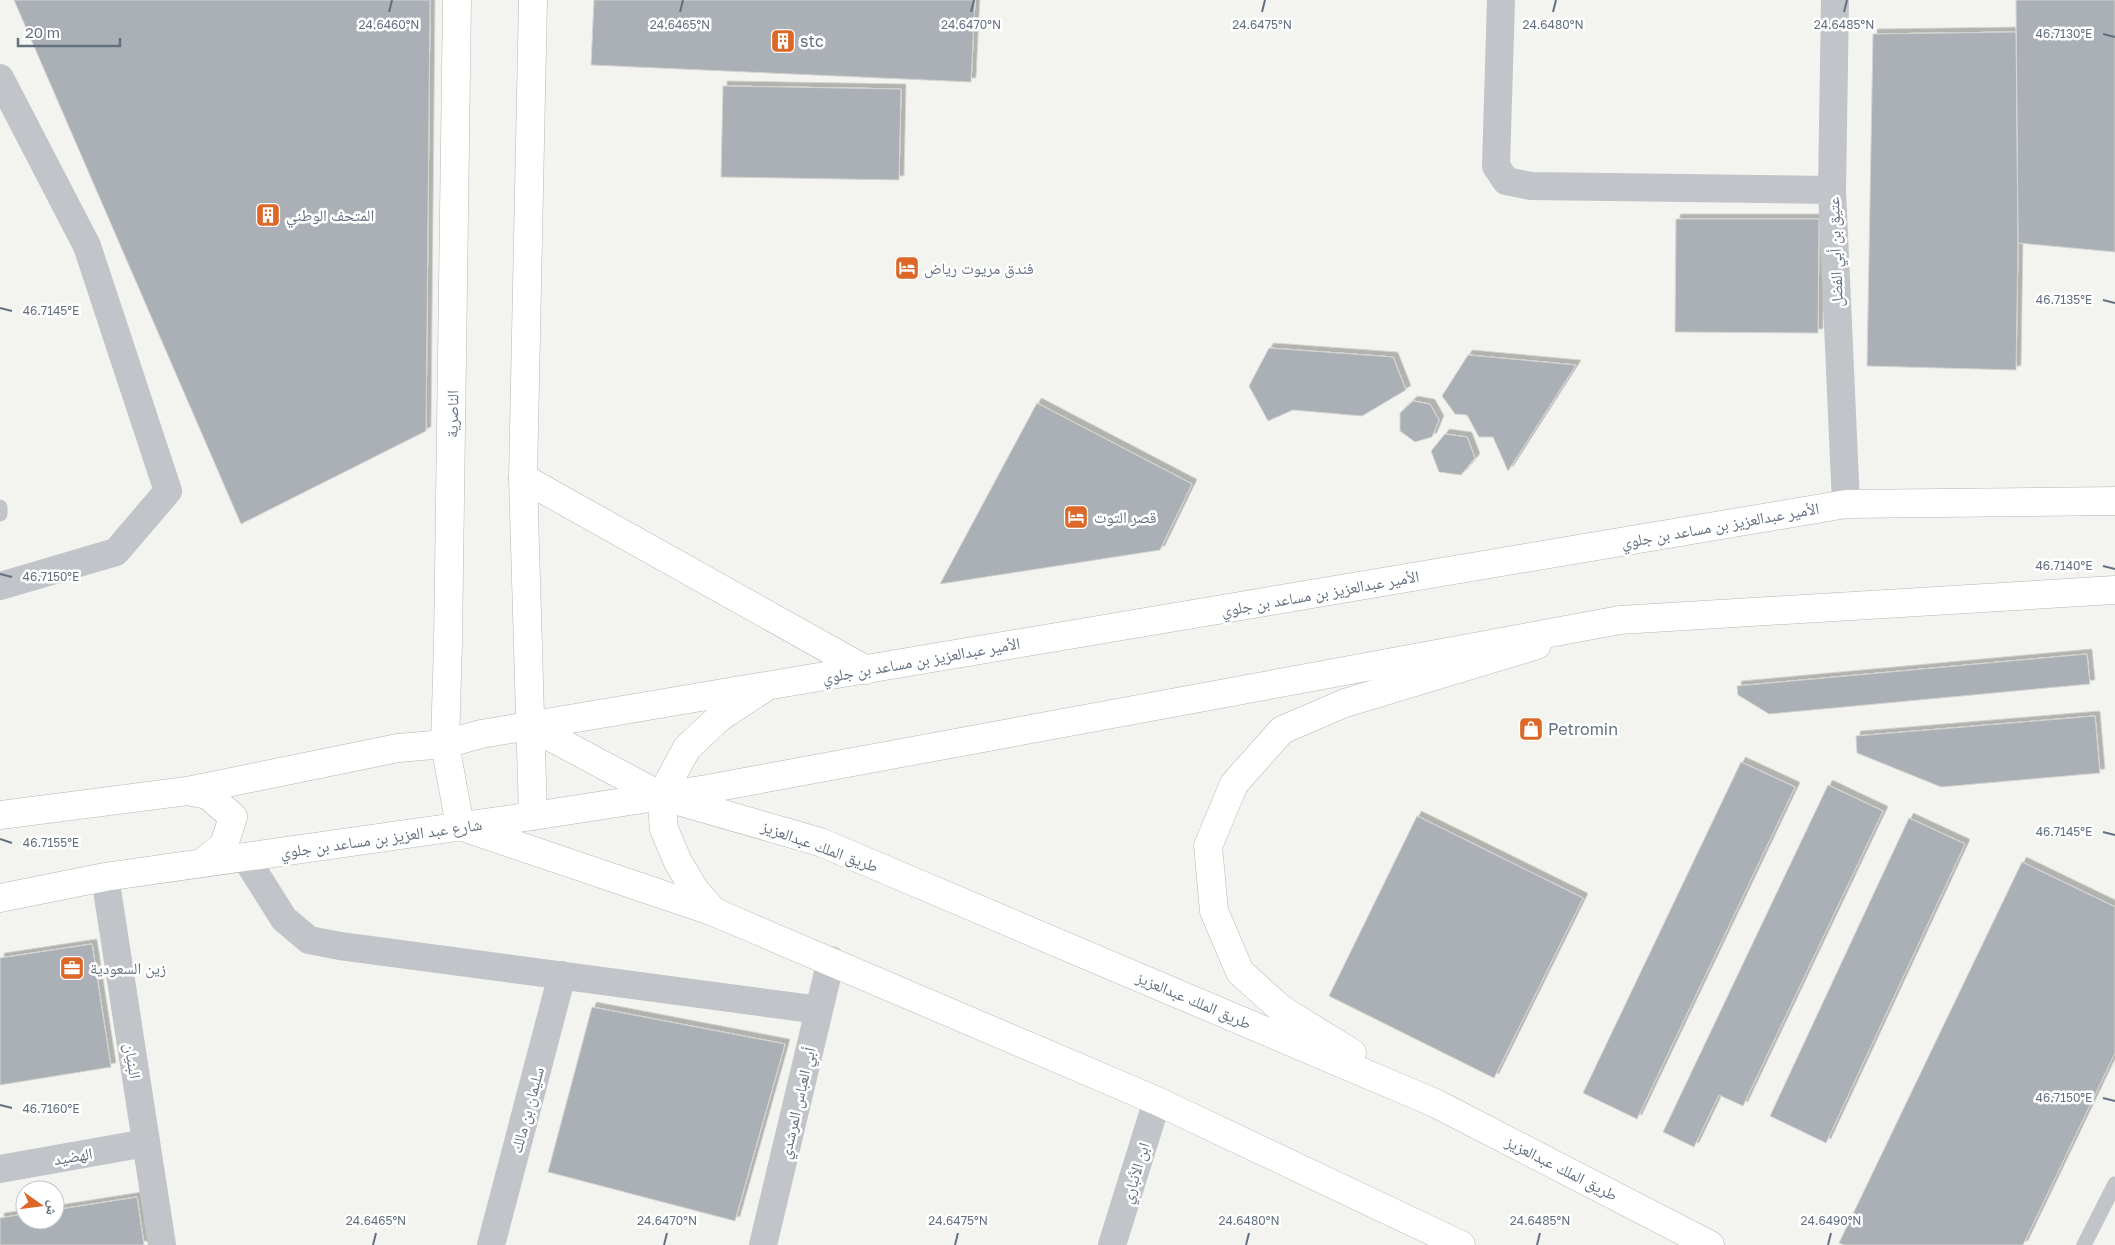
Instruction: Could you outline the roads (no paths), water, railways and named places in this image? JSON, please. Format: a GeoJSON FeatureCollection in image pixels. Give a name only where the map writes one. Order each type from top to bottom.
{"type":"FeatureCollection","features":[{"type":"Feature","properties":{"kind":"main road","name":"الناصرية"},"geometry":{"type":"LineString","coordinates":[[457,0],[449,623],[445,744],[460,826]]}},
{"type":"Feature","properties":{"kind":"main road"},"geometry":{"type":"LineString","coordinates":[[533,0],[523,478],[533,816]]}},
{"type":"Feature","properties":{"kind":"main road"},"geometry":{"type":"LineString","coordinates":[[523,478],[866,670]]}},
{"type":"Feature","properties":{"kind":"main road","name":"الأمير عبدالعزيز بن مساعد بن جلوي"},"geometry":{"type":"LineString","coordinates":[[530,726],[1846,504],[2115,501]]}},
{"type":"Feature","properties":{"kind":"main road"},"geometry":{"type":"LineString","coordinates":[[1435,1103],[1281,1010],[1240,972],[1214,911],[1208,846],[1234,784],[1282,730],[1346,703],[1620,620],[2115,590]]}},
{"type":"Feature","properties":{"kind":"main road","name":"شارع عبد العزيز بن مساعد بن جلوي"},"geometry":{"type":"LineString","coordinates":[[0,898],[105,877],[533,816],[763,779],[1620,620]]}},
{"type":"Feature","properties":{"kind":"main road"},"geometry":{"type":"LineString","coordinates":[[714,912],[694,889],[678,862],[664,829],[660,796],[687,748],[720,717],[766,687]]}},
{"type":"Feature","properties":{"kind":"main road"},"geometry":{"type":"LineString","coordinates":[[0,815],[187,791],[398,748],[445,744],[481,734],[530,726],[660,796]]}},
{"type":"Feature","properties":{"kind":"main road"},"geometry":{"type":"LineString","coordinates":[[187,791],[208,795],[233,817],[224,846],[203,862]]}},
{"type":"Feature","properties":{"kind":"main road","name":"طريق الملك عبدالعزيز"},"geometry":{"type":"LineString","coordinates":[[660,796],[820,842],[1435,1103],[1710,1245]]}},
{"type":"Feature","properties":{"kind":"main road"},"geometry":{"type":"LineString","coordinates":[[460,826],[714,912],[831,960],[1157,1101],[1461,1245]]}},
{"type":"Feature","properties":{"kind":"street"},"geometry":{"type":"LineString","coordinates":[[1502,0],[1496,166],[1506,181],[1531,186],[1832,190]]}},
{"type":"Feature","properties":{"kind":"street","name":"عتيق بن أبي الفضل"},"geometry":{"type":"LineString","coordinates":[[1834,0],[1832,190],[1846,504]]}},
{"type":"Feature","properties":{"kind":"street"},"geometry":{"type":"LineString","coordinates":[[0,78],[88,246],[168,491],[116,552],[0,586]]}},
{"type":"Feature","properties":{"kind":"street"},"geometry":{"type":"LineString","coordinates":[[245,857],[284,919],[309,940],[340,946],[819,1010]]}},
{"type":"Feature","properties":{"kind":"street","name":"البنيان"},"geometry":{"type":"LineString","coordinates":[[105,877],[162,1245]]}},
{"type":"Feature","properties":{"kind":"street","name":"أبي العباس المرشدي"},"geometry":{"type":"LineString","coordinates":[[763,1245],[831,960]]}},
{"type":"Feature","properties":{"kind":"street","name":"سليمان بن مالك"},"geometry":{"type":"LineString","coordinates":[[491,1245],[562,975]]}},
{"type":"Feature","properties":{"kind":"street","name":"ابن الأنباري"},"geometry":{"type":"LineString","coordinates":[[1112,1245],[1157,1101]]}},
{"type":"Feature","properties":{"kind":"street","name":"الهضيد"},"geometry":{"type":"LineString","coordinates":[[0,1168],[146,1143]]}},
{"type":"Feature","properties":{"kind":"lane"},"geometry":{"type":"LineString","coordinates":[[0,508],[0,514]]}},
{"type":"Feature","properties":{"kind":"lane"},"geometry":{"type":"LineString","coordinates":[[2084,1245],[2115,1184]]}},
{"type":"Feature","properties":{"kind":"place","name":"stc"},"geometry":{"type":"Point","coordinates":[783,41]}},
{"type":"Feature","properties":{"kind":"place","name":"المتحف الوطني"},"geometry":{"type":"Point","coordinates":[268,215]}},
{"type":"Feature","properties":{"kind":"place","name":"فندق مريوت رياض"},"geometry":{"type":"Point","coordinates":[907,268]}},
{"type":"Feature","properties":{"kind":"place","name":"قصر التوت"},"geometry":{"type":"Point","coordinates":[1076,517]}},
{"type":"Feature","properties":{"kind":"place","name":"Petromin"},"geometry":{"type":"Point","coordinates":[1531,729]}},
{"type":"Feature","properties":{"kind":"place","name":"زين السعودية"},"geometry":{"type":"Point","coordinates":[72,968]}}]}
